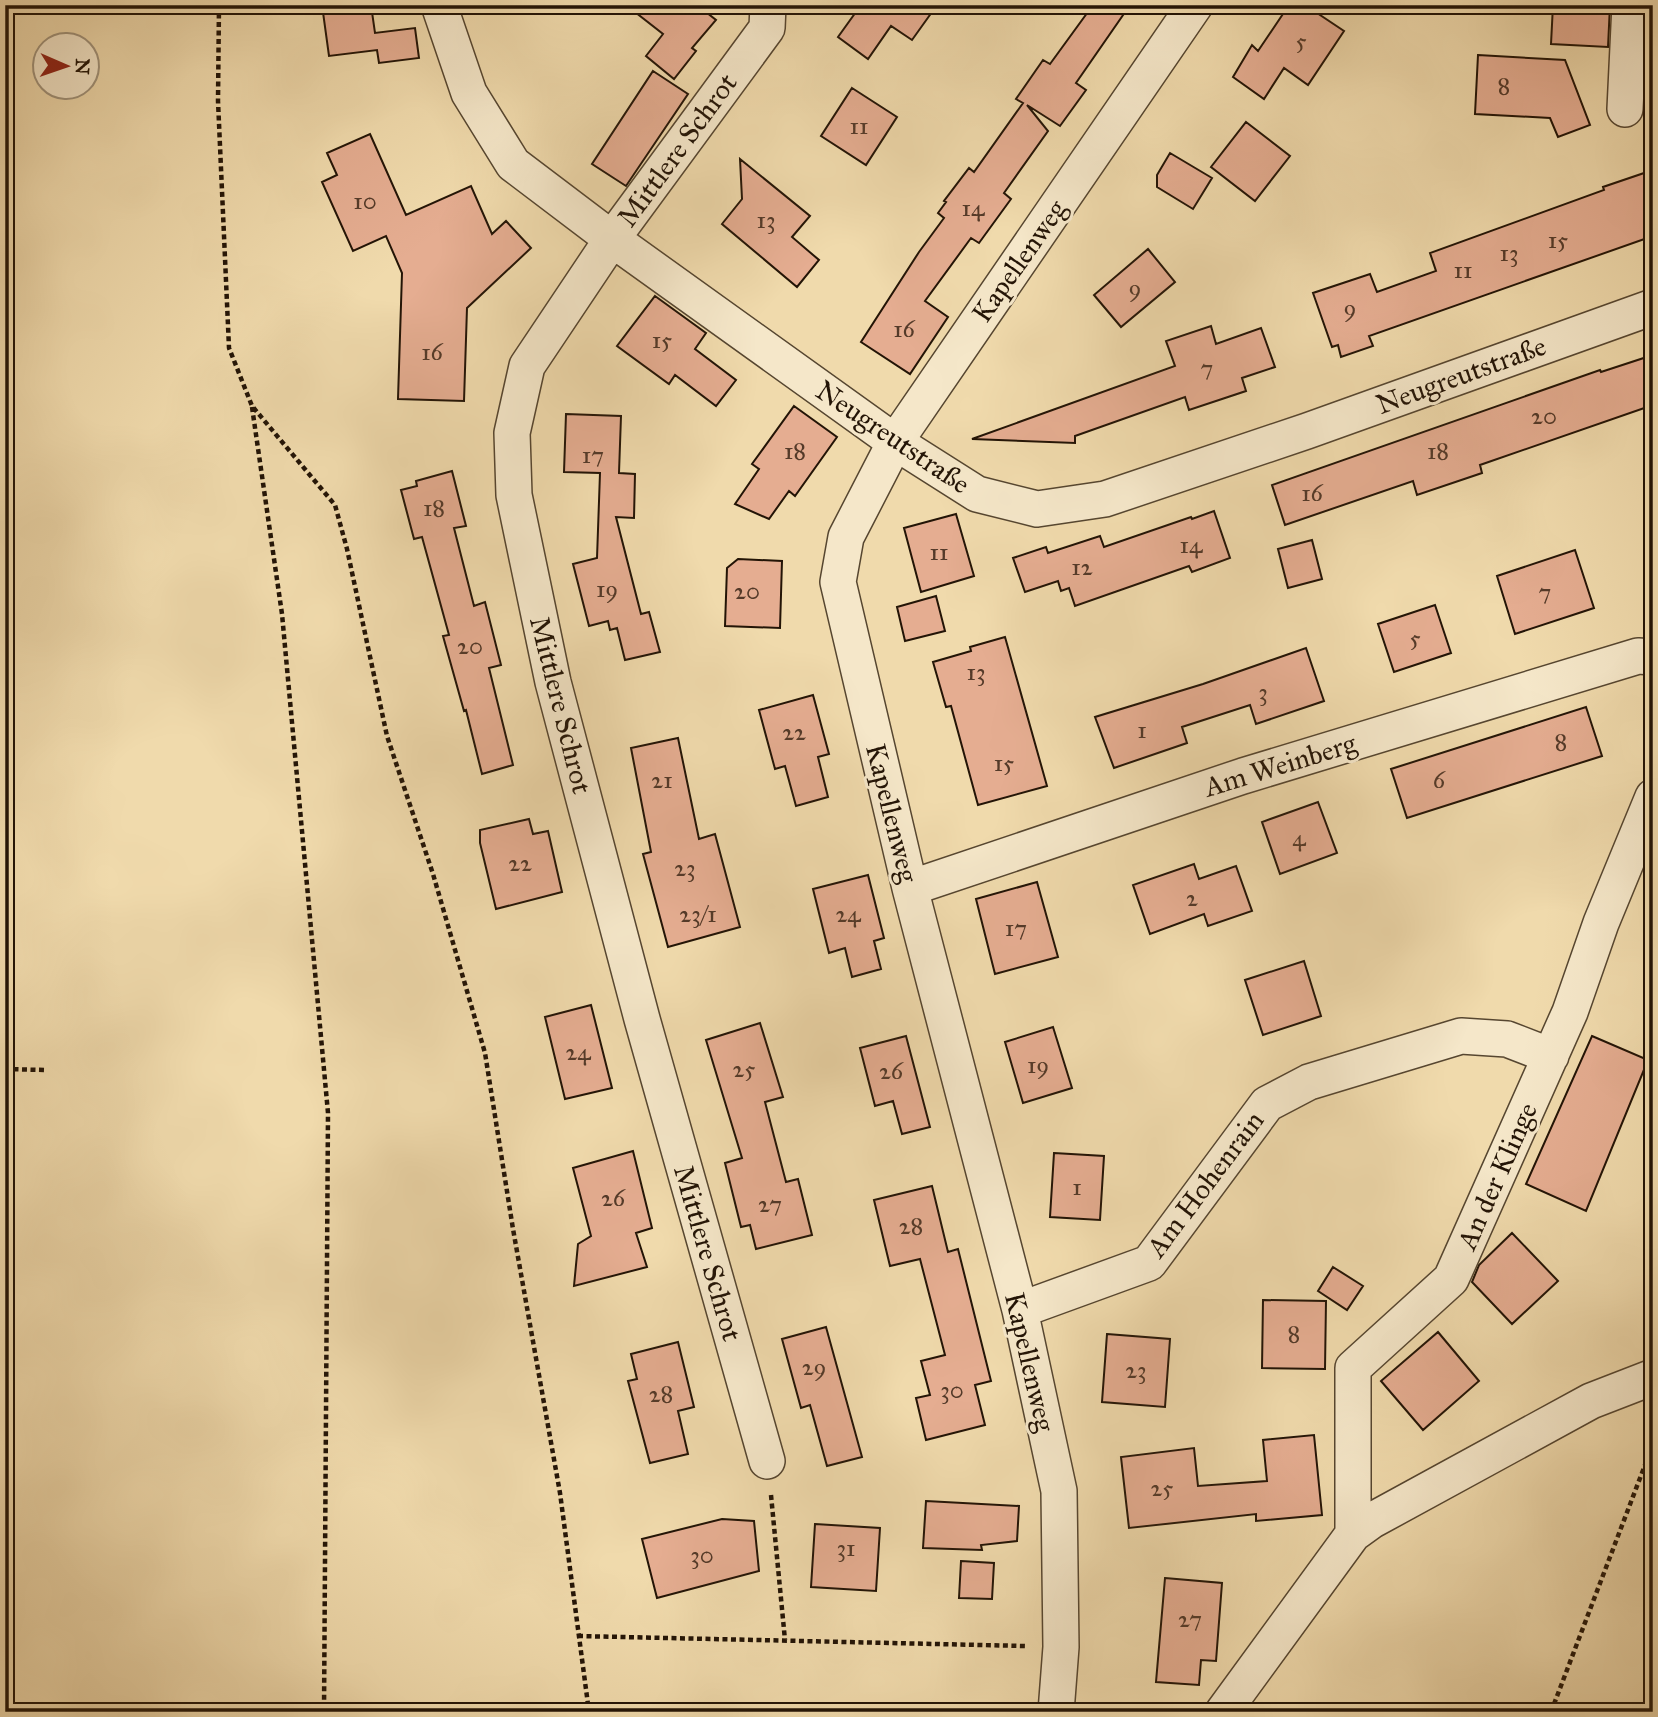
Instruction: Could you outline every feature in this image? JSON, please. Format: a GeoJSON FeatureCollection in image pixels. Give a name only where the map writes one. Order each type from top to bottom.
{"type":"FeatureCollection","features":[{"type":"Feature","properties":{"kind":"street","name":"Neugreutstraße"},"geometry":{"type":"LineString","coordinates":[[439,5],[469,93],[513,164],[611,239],[895,442],[977,494],[1037,509],[1105,499],[1653,307]]}},
{"type":"Feature","properties":{"kind":"street","name":"Mittlere Schrot"},"geometry":{"type":"LineString","coordinates":[[767,1461],[642,1019],[553,682],[513,495],[512,433],[527,366],[611,239],[767,28],[768,5]]}},
{"type":"Feature","properties":{"kind":"street","name":"Kapellenweg"},"geometry":{"type":"LineString","coordinates":[[1056,1712],[1061,1647],[1059,1492],[1020,1310],[910,888],[838,582],[846,537],[895,442],[1195,5]]}},
{"type":"Feature","properties":{"kind":"street"},"geometry":{"type":"LineString","coordinates":[[1625,109],[1630,5]]}},
{"type":"Feature","properties":{"kind":"street","name":"Am Weinberg"},"geometry":{"type":"LineString","coordinates":[[910,888],[1243,776],[1638,656],[1653,657]]}},
{"type":"Feature","properties":{"kind":"street","name":"An der Klinge"},"geometry":{"type":"LineString","coordinates":[[1353,1534],[1353,1368],[1451,1279],[1570,1012],[1598,932],[1653,797]]}},
{"type":"Feature","properties":{"kind":"street","name":"Am Hohenrain"},"geometry":{"type":"LineString","coordinates":[[1020,1310],[1149,1263],[1266,1104],[1309,1082],[1461,1036],[1507,1040],[1551,1056]]}},
{"type":"Feature","properties":{"kind":"street"},"geometry":{"type":"LineString","coordinates":[[1223,1712],[1353,1534],[1371,1521],[1591,1401],[1653,1377]]}},
{"type":"Feature","properties":{"kind":"path"},"geometry":{"type":"LineString","coordinates":[[219,5],[218,101],[229,348],[252,406],[282,614],[328,1113],[324,1712]]}},
{"type":"Feature","properties":{"kind":"path"},"geometry":{"type":"LineString","coordinates":[[252,406],[335,505],[347,548],[387,736],[433,874],[485,1052],[560,1493],[589,1712]]}},
{"type":"Feature","properties":{"kind":"path"},"geometry":{"type":"LineString","coordinates":[[5,1069],[44,1070]]}},
{"type":"Feature","properties":{"kind":"path"},"geometry":{"type":"LineString","coordinates":[[1551,1712],[1653,1444]]}},
{"type":"Feature","properties":{"kind":"path"},"geometry":{"type":"LineString","coordinates":[[767,1461],[785,1640]]}},
{"type":"Feature","properties":{"kind":"path"},"geometry":{"type":"LineString","coordinates":[[578,1636],[1061,1647]]}},
{"type":"Feature","properties":{"kind":"building"},"geometry":{"type":"Polygon","coordinates":[[[322,5],[371,5],[375,33],[415,28],[419,58],[379,63],[377,50],[329,56],[322,5]]]}},
{"type":"Feature","properties":{"kind":"building"},"geometry":{"type":"Polygon","coordinates":[[[626,5],[697,5],[716,20],[692,48],[696,51],[674,79],[646,56],[663,34],[626,5]]]}},
{"type":"Feature","properties":{"kind":"building"},"geometry":{"type":"Polygon","coordinates":[[[861,5],[937,5],[912,40],[891,26],[868,59],[838,37],[861,5]]]}},
{"type":"Feature","properties":{"kind":"building"},"geometry":{"type":"Polygon","coordinates":[[[1093,5],[1130,5],[1076,83],[1086,90],[1060,126],[1027,105],[1048,131],[1004,193],[1011,199],[979,243],[971,238],[925,301],[948,317],[910,374],[861,342],[944,218],[938,213],[946,202],[944,201],[969,168],[974,172],[1023,103],[1016,99],[1043,60],[1050,64],[1093,5]]]}},
{"type":"Feature","properties":{"kind":"building"},"geometry":{"type":"Polygon","coordinates":[[[1289,5],[1305,5],[1344,31],[1308,85],[1284,68],[1264,99],[1233,77],[1252,45],[1258,51],[1289,5]]]}},
{"type":"Feature","properties":{"kind":"building"},"geometry":{"type":"Polygon","coordinates":[[[1553,5],[1610,5],[1608,47],[1551,44],[1553,5]]]}},
{"type":"Feature","properties":{"kind":"building"},"geometry":{"type":"Polygon","coordinates":[[[1478,55],[1565,60],[1590,125],[1558,137],[1550,118],[1475,114],[1478,55]]]}},
{"type":"Feature","properties":{"kind":"building"},"geometry":{"type":"Polygon","coordinates":[[[653,71],[688,94],[626,186],[592,164],[653,71]]]}},
{"type":"Feature","properties":{"kind":"building"},"geometry":{"type":"Polygon","coordinates":[[[852,88],[897,117],[866,165],[821,136],[852,88]]]}},
{"type":"Feature","properties":{"kind":"building"},"geometry":{"type":"Polygon","coordinates":[[[1246,122],[1290,156],[1255,201],[1211,167],[1246,122]]]}},
{"type":"Feature","properties":{"kind":"building"},"geometry":{"type":"Polygon","coordinates":[[[370,134],[406,215],[471,186],[492,234],[506,221],[531,248],[467,308],[464,401],[398,399],[402,273],[386,236],[353,251],[322,182],[337,175],[327,153],[370,134]]]}},
{"type":"Feature","properties":{"kind":"building"},"geometry":{"type":"Polygon","coordinates":[[[1170,153],[1212,178],[1193,209],[1157,187],[1157,175],[1170,153]]]}},
{"type":"Feature","properties":{"kind":"building"},"geometry":{"type":"Polygon","coordinates":[[[740,159],[810,216],[792,237],[819,260],[797,287],[722,224],[742,199],[740,159]]]}},
{"type":"Feature","properties":{"kind":"building"},"geometry":{"type":"Polygon","coordinates":[[[1653,170],[1653,236],[1369,336],[1373,346],[1341,357],[1338,345],[1332,347],[1313,293],[1370,274],[1377,292],[1436,271],[1430,253],[1653,170]]]}},
{"type":"Feature","properties":{"kind":"building"},"geometry":{"type":"Polygon","coordinates":[[[1148,249],[1175,282],[1121,327],[1094,295],[1148,249]]]}},
{"type":"Feature","properties":{"kind":"building"},"geometry":{"type":"Polygon","coordinates":[[[655,296],[706,333],[695,349],[736,380],[716,406],[675,375],[669,384],[617,346],[655,296]]]}},
{"type":"Feature","properties":{"kind":"building"},"geometry":{"type":"Polygon","coordinates":[[[1211,326],[1216,344],[1261,328],[1275,367],[1242,378],[1246,391],[1189,410],[1185,397],[1075,436],[1075,443],[972,439],[1175,366],[1166,341],[1211,326]]]}},
{"type":"Feature","properties":{"kind":"building"},"geometry":{"type":"Polygon","coordinates":[[[1653,355],[1653,405],[1480,465],[1482,473],[1417,495],[1413,481],[1285,525],[1272,485],[1600,370],[1601,372],[1653,355]]]}},
{"type":"Feature","properties":{"kind":"building"},"geometry":{"type":"Polygon","coordinates":[[[794,406],[837,437],[795,496],[789,491],[769,519],[735,504],[759,469],[752,464],[794,406]]]}},
{"type":"Feature","properties":{"kind":"building"},"geometry":{"type":"Polygon","coordinates":[[[566,414],[621,416],[619,473],[635,474],[634,518],[616,517],[641,614],[649,612],[660,652],[625,660],[617,628],[610,630],[608,621],[589,626],[573,564],[597,558],[600,473],[564,472],[566,414]]]}},
{"type":"Feature","properties":{"kind":"building"},"geometry":{"type":"Polygon","coordinates":[[[452,471],[466,526],[454,528],[474,606],[485,602],[501,665],[489,668],[513,765],[482,774],[443,636],[449,635],[422,537],[414,539],[401,490],[417,486],[416,481],[452,471]]]}},
{"type":"Feature","properties":{"kind":"building"},"geometry":{"type":"Polygon","coordinates":[[[1214,511],[1230,558],[1192,572],[1189,566],[1075,606],[1069,588],[1061,591],[1058,581],[1025,592],[1013,558],[1046,547],[1048,553],[1100,536],[1104,547],[1214,511]]]}},
{"type":"Feature","properties":{"kind":"building"},"geometry":{"type":"Polygon","coordinates":[[[956,514],[974,576],[921,592],[904,528],[956,514]]]}},
{"type":"Feature","properties":{"kind":"building"},"geometry":{"type":"Polygon","coordinates":[[[1312,540],[1322,579],[1288,588],[1278,549],[1312,540]]]}},
{"type":"Feature","properties":{"kind":"building"},"geometry":{"type":"Polygon","coordinates":[[[1575,550],[1594,608],[1515,634],[1497,576],[1575,550]]]}},
{"type":"Feature","properties":{"kind":"building"},"geometry":{"type":"Polygon","coordinates":[[[738,559],[782,561],[780,628],[725,626],[727,568],[738,559]]]}},
{"type":"Feature","properties":{"kind":"building"},"geometry":{"type":"Polygon","coordinates":[[[936,596],[945,631],[905,641],[897,607],[936,596]]]}},
{"type":"Feature","properties":{"kind":"building"},"geometry":{"type":"Polygon","coordinates":[[[1435,605],[1451,653],[1394,672],[1378,624],[1435,605]]]}},
{"type":"Feature","properties":{"kind":"building"},"geometry":{"type":"Polygon","coordinates":[[[1005,637],[1047,786],[978,805],[951,706],[946,707],[933,662],[1005,637]]]}},
{"type":"Feature","properties":{"kind":"building"},"geometry":{"type":"Polygon","coordinates":[[[1306,648],[1324,701],[1256,724],[1250,705],[1182,727],[1187,743],[1114,768],[1095,717],[1203,684],[1306,648]]]}},
{"type":"Feature","properties":{"kind":"building"},"geometry":{"type":"Polygon","coordinates":[[[813,695],[829,754],[818,757],[828,797],[796,806],[785,766],[775,769],[759,710],[813,695]]]}},
{"type":"Feature","properties":{"kind":"building"},"geometry":{"type":"Polygon","coordinates":[[[1586,707],[1602,756],[1407,818],[1391,769],[1586,707]]]}},
{"type":"Feature","properties":{"kind":"building"},"geometry":{"type":"Polygon","coordinates":[[[678,738],[699,839],[715,834],[740,927],[668,947],[643,854],[651,852],[631,748],[678,738]]]}},
{"type":"Feature","properties":{"kind":"building"},"geometry":{"type":"Polygon","coordinates":[[[1318,802],[1337,853],[1280,874],[1262,822],[1318,802]]]}},
{"type":"Feature","properties":{"kind":"building"},"geometry":{"type":"Polygon","coordinates":[[[529,819],[533,834],[548,831],[562,892],[496,909],[480,843],[480,830],[529,819]]]}},
{"type":"Feature","properties":{"kind":"building"},"geometry":{"type":"Polygon","coordinates":[[[1194,864],[1199,879],[1236,866],[1252,911],[1208,926],[1204,914],[1150,934],[1133,885],[1194,864]]]}},
{"type":"Feature","properties":{"kind":"building"},"geometry":{"type":"Polygon","coordinates":[[[868,875],[884,938],[874,941],[881,969],[852,977],[845,948],[829,953],[813,889],[868,875]]]}},
{"type":"Feature","properties":{"kind":"building"},"geometry":{"type":"Polygon","coordinates":[[[1037,882],[1058,957],[995,974],[976,899],[1037,882]]]}},
{"type":"Feature","properties":{"kind":"building"},"geometry":{"type":"Polygon","coordinates":[[[1304,961],[1321,1016],[1263,1035],[1245,980],[1304,961]]]}},
{"type":"Feature","properties":{"kind":"building"},"geometry":{"type":"Polygon","coordinates":[[[591,1005],[612,1088],[565,1099],[545,1017],[591,1005]]]}},
{"type":"Feature","properties":{"kind":"building"},"geometry":{"type":"Polygon","coordinates":[[[760,1023],[783,1097],[765,1102],[786,1182],[798,1179],[812,1235],[756,1249],[750,1225],[741,1227],[725,1163],[742,1158],[706,1040],[760,1023]]]}},
{"type":"Feature","properties":{"kind":"building"},"geometry":{"type":"Polygon","coordinates":[[[1053,1027],[1072,1088],[1023,1103],[1005,1042],[1053,1027]]]}},
{"type":"Feature","properties":{"kind":"building"},"geometry":{"type":"Polygon","coordinates":[[[906,1036],[930,1127],[902,1134],[893,1101],[875,1106],[860,1048],[906,1036]]]}},
{"type":"Feature","properties":{"kind":"building"},"geometry":{"type":"Polygon","coordinates":[[[1592,1036],[1648,1060],[1586,1211],[1526,1184],[1592,1036]]]}},
{"type":"Feature","properties":{"kind":"building"},"geometry":{"type":"Polygon","coordinates":[[[633,1151],[652,1228],[636,1233],[647,1267],[574,1286],[578,1244],[591,1236],[573,1168],[633,1151]]]}},
{"type":"Feature","properties":{"kind":"building"},"geometry":{"type":"Polygon","coordinates":[[[1054,1153],[1104,1156],[1100,1220],[1050,1217],[1054,1153]]]}},
{"type":"Feature","properties":{"kind":"building"},"geometry":{"type":"Polygon","coordinates":[[[932,1186],[948,1252],[958,1249],[991,1381],[975,1385],[985,1425],[926,1440],[916,1398],[930,1395],[921,1361],[945,1355],[920,1259],[890,1266],[874,1200],[932,1186]]]}},
{"type":"Feature","properties":{"kind":"building"},"geometry":{"type":"Polygon","coordinates":[[[1512,1233],[1558,1281],[1512,1324],[1472,1282],[1479,1265],[1512,1233]]]}},
{"type":"Feature","properties":{"kind":"building"},"geometry":{"type":"Polygon","coordinates":[[[1333,1267],[1363,1286],[1347,1310],[1318,1291],[1333,1267]]]}},
{"type":"Feature","properties":{"kind":"building"},"geometry":{"type":"Polygon","coordinates":[[[1263,1300],[1326,1301],[1325,1369],[1262,1368],[1263,1300]]]}},
{"type":"Feature","properties":{"kind":"building"},"geometry":{"type":"Polygon","coordinates":[[[826,1327],[862,1457],[827,1466],[810,1405],[801,1408],[782,1339],[826,1327]]]}},
{"type":"Feature","properties":{"kind":"building"},"geometry":{"type":"Polygon","coordinates":[[[1438,1332],[1479,1381],[1423,1430],[1381,1381],[1438,1332]]]}},
{"type":"Feature","properties":{"kind":"building"},"geometry":{"type":"Polygon","coordinates":[[[1107,1334],[1170,1339],[1165,1407],[1102,1402],[1107,1334]]]}},
{"type":"Feature","properties":{"kind":"building"},"geometry":{"type":"Polygon","coordinates":[[[678,1342],[694,1407],[678,1411],[688,1454],[650,1463],[628,1381],[637,1379],[631,1354],[678,1342]]]}},
{"type":"Feature","properties":{"kind":"building"},"geometry":{"type":"Polygon","coordinates":[[[1314,1435],[1322,1515],[1256,1521],[1256,1514],[1129,1528],[1121,1457],[1194,1448],[1198,1486],[1267,1481],[1263,1440],[1314,1435]]]}},
{"type":"Feature","properties":{"kind":"building"},"geometry":{"type":"Polygon","coordinates":[[[926,1501],[1019,1506],[1017,1541],[981,1545],[982,1550],[923,1548],[926,1501]]]}},
{"type":"Feature","properties":{"kind":"building"},"geometry":{"type":"Polygon","coordinates":[[[722,1519],[754,1521],[759,1571],[657,1598],[642,1539],[722,1519]]]}},
{"type":"Feature","properties":{"kind":"building"},"geometry":{"type":"Polygon","coordinates":[[[815,1524],[880,1528],[876,1591],[811,1587],[815,1524]]]}},
{"type":"Feature","properties":{"kind":"building"},"geometry":{"type":"Polygon","coordinates":[[[961,1561],[994,1563],[992,1599],[959,1598],[961,1561]]]}},
{"type":"Feature","properties":{"kind":"building"},"geometry":{"type":"Polygon","coordinates":[[[1165,1578],[1222,1583],[1216,1661],[1201,1660],[1199,1685],[1156,1682],[1165,1578]]]}}]}
